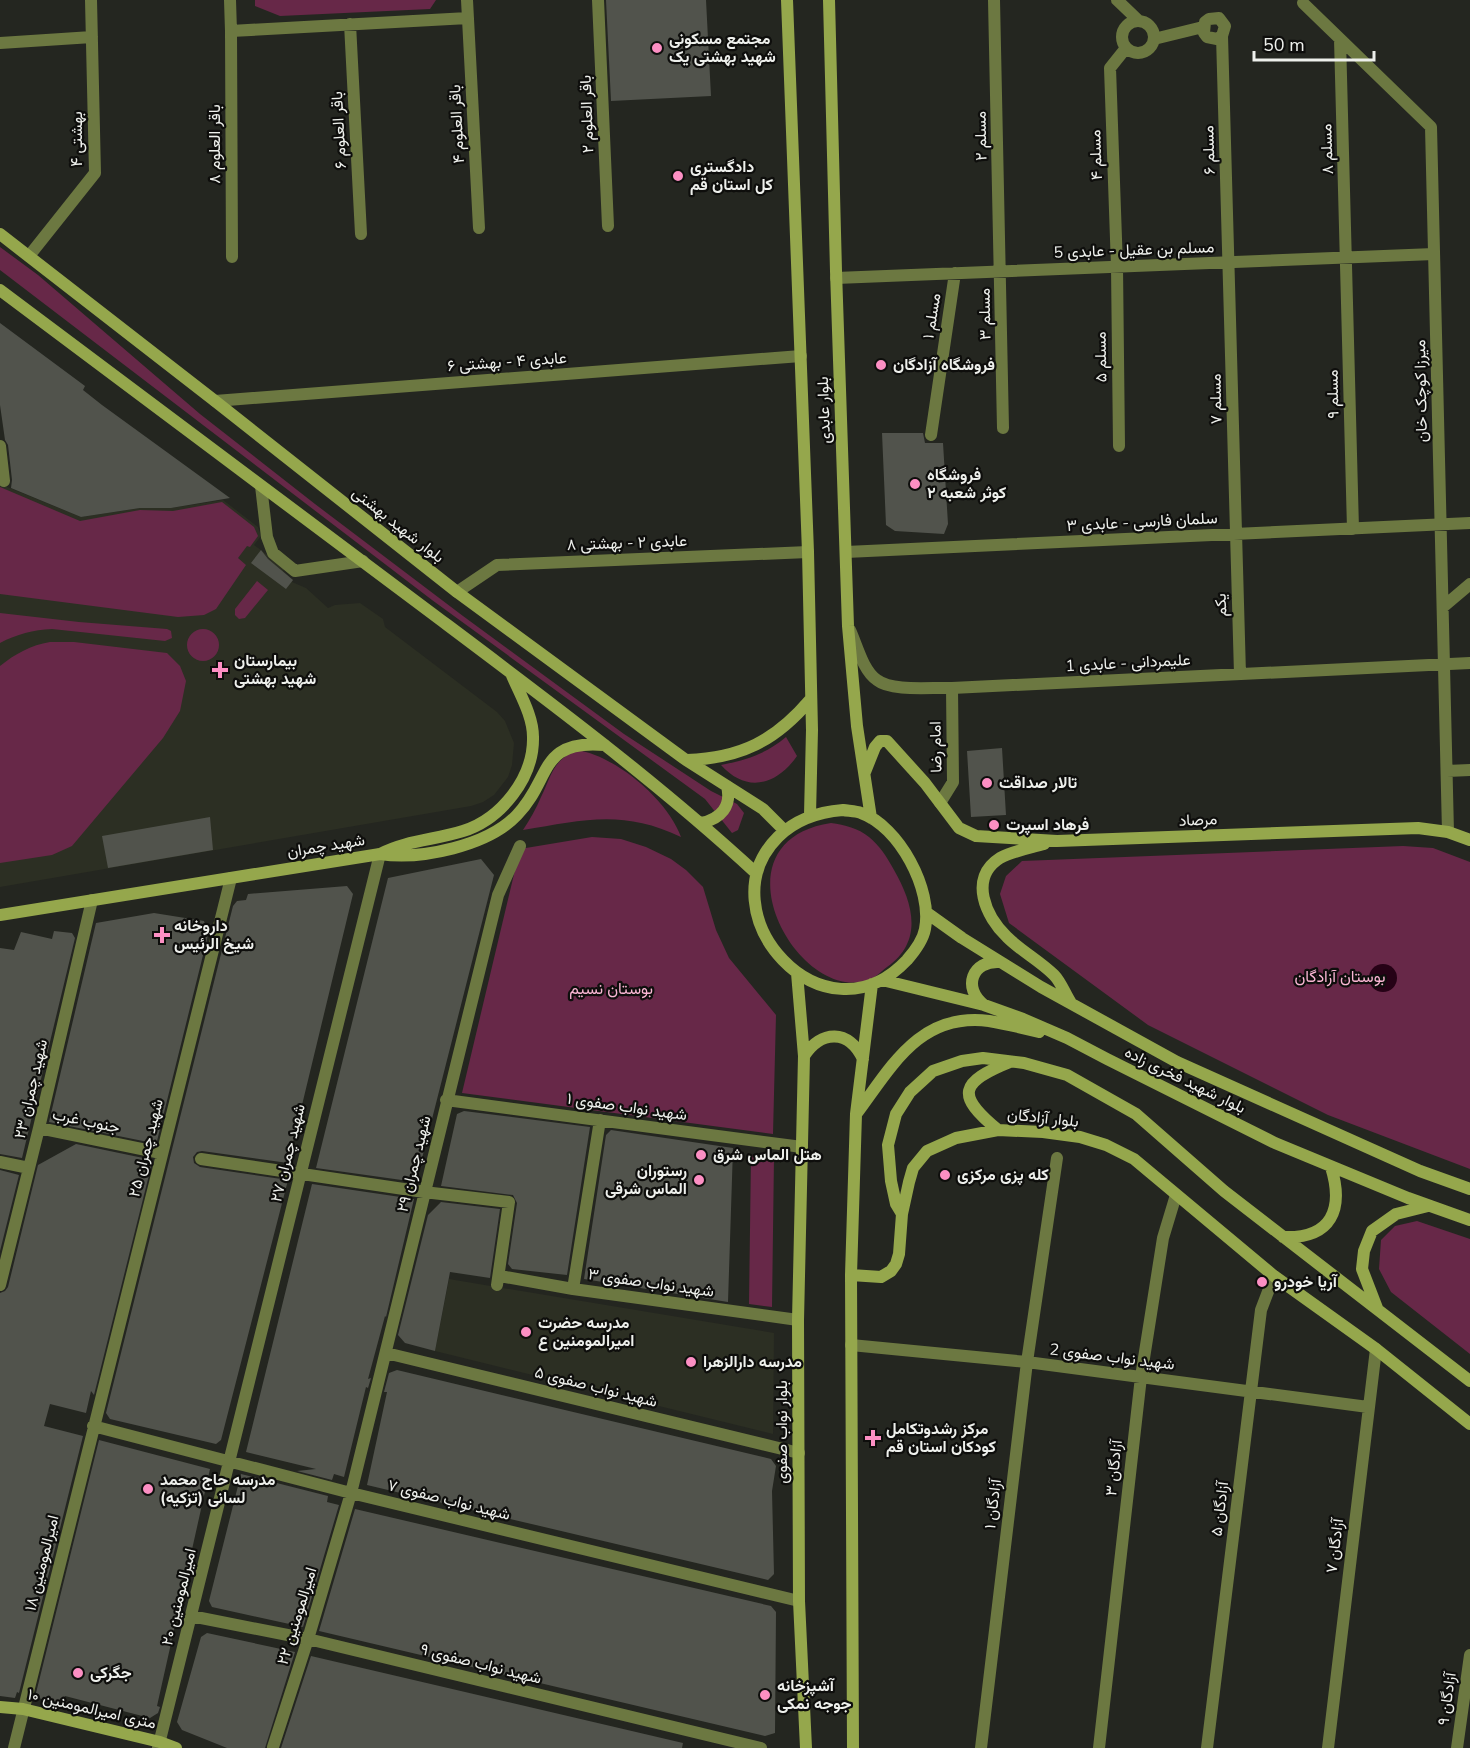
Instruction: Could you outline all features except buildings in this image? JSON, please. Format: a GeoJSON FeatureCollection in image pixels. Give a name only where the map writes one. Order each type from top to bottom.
{"type":"FeatureCollection","features":[{"type":"Feature","properties":{"kind":"main road","name":"بلوار عابدی"},"geometry":{"type":"LineString","coordinates":[[787,0],[808,552],[812,730],[810,816]]}},
{"type":"Feature","properties":{"kind":"main road","name":"بلوار عابدی"},"geometry":{"type":"LineString","coordinates":[[829,0],[848,626],[854,707],[871,818]]}},
{"type":"Feature","properties":{"kind":"main road","name":"بلوار شهید بهشتی"},"geometry":{"type":"LineString","coordinates":[[0,234],[456,592],[686,760],[763,809],[784,830]]}},
{"type":"Feature","properties":{"kind":"main road"},"geometry":{"type":"LineString","coordinates":[[0,290],[605,745],[701,823],[756,873]]}},
{"type":"Feature","properties":{"kind":"main road","name":"شهید چمران"},"geometry":{"type":"LineString","coordinates":[[0,915],[380,854],[397,845],[452,834],[478,826],[512,797],[527,768],[532,752],[534,737],[531,720],[510,672]]}},
{"type":"Feature","properties":{"kind":"main road"},"geometry":{"type":"LineString","coordinates":[[686,760],[710,759],[756,746],[777,734],[810,700]]}},
{"type":"Feature","properties":{"kind":"main road","name":"مرصاد"},"geometry":{"type":"LineString","coordinates":[[865,772],[875,747],[880,741],[887,741],[959,828],[976,836],[1057,841],[1418,828],[1448,832],[1470,840]]}},
{"type":"Feature","properties":{"kind":"main road"},"geometry":{"type":"LineString","coordinates":[[380,854],[397,856],[439,850],[463,845],[501,830],[530,801],[546,767],[554,757],[574,745],[585,743],[605,745]]}},
{"type":"Feature","properties":{"kind":"main road"},"geometry":{"type":"LineString","coordinates":[[701,823],[712,821],[721,815],[727,806],[729,796],[727,786]]}},
{"type":"Feature","properties":{"kind":"main road"},"geometry":{"type":"LineString","coordinates":[[843,810],[860,812],[871,818],[886,828],[899,843],[913,867],[921,886],[927,913],[925,931],[918,946],[908,959],[877,982],[849,989],[825,988],[797,973],[781,958],[769,942],[760,924],[754,897],[754,878],[760,860],[771,844],[784,830],[810,816],[826,811],[843,810]]}},
{"type":"Feature","properties":{"kind":"main road"},"geometry":{"type":"LineString","coordinates":[[1057,841],[1012,853],[999,859],[986,872],[982,891],[986,908],[995,925],[1054,976],[1071,1004]]}},
{"type":"Feature","properties":{"kind":"main road","name":"بلوار شهید فخری زاده"},"geometry":{"type":"LineString","coordinates":[[927,913],[1000,962],[1177,1062],[1420,1171],[1470,1189]]}},
{"type":"Feature","properties":{"kind":"main road"},"geometry":{"type":"LineString","coordinates":[[984,1005],[974,994],[972,980],[980,967],[1000,962]]}},
{"type":"Feature","properties":{"kind":"main road","name":"بلوار نواب صفوی"},"geometry":{"type":"LineString","coordinates":[[797,973],[804,1056],[798,1320],[799,1601],[806,1748]]}},
{"type":"Feature","properties":{"kind":"main road"},"geometry":{"type":"LineString","coordinates":[[853,1748],[851,1275],[856,1114],[877,982]]}},
{"type":"Feature","properties":{"kind":"main road","name":"بلوار شهید فخری زاده"},"geometry":{"type":"LineString","coordinates":[[877,982],[984,1005],[1067,1038],[1275,1143],[1470,1220]]}},
{"type":"Feature","properties":{"kind":"main road"},"geometry":{"type":"LineString","coordinates":[[856,1114],[890,1066],[908,1046],[928,1031],[956,1022],[987,1021],[1067,1038]]}},
{"type":"Feature","properties":{"kind":"main road"},"geometry":{"type":"LineString","coordinates":[[804,1056],[811,1045],[822,1038],[835,1036],[848,1040],[858,1048],[864,1060]]}},
{"type":"Feature","properties":{"kind":"main road"},"geometry":{"type":"LineString","coordinates":[[851,1275],[881,1277],[891,1271],[896,1264],[902,1214],[896,1204],[891,1181],[888,1145],[896,1114],[910,1092],[933,1071],[962,1061],[983,1058],[1011,1062],[1067,1075],[1136,1114],[1224,1191],[1470,1381]]}},
{"type":"Feature","properties":{"kind":"main road"},"geometry":{"type":"LineString","coordinates":[[998,1130],[978,1114],[971,1104],[969,1094],[973,1082],[982,1074],[1011,1062]]}},
{"type":"Feature","properties":{"kind":"main road","name":"بلوار آزادگان"},"geometry":{"type":"LineString","coordinates":[[902,1214],[913,1168],[927,1150],[956,1138],[998,1130],[1053,1133],[1080,1137],[1106,1145],[1134,1159],[1274,1276],[1376,1349],[1470,1424]]}},
{"type":"Feature","properties":{"kind":"main road"},"geometry":{"type":"LineString","coordinates":[[1283,1238],[1309,1235],[1328,1223],[1337,1199],[1336,1183],[1331,1167]]}},
{"type":"Feature","properties":{"kind":"main road"},"geometry":{"type":"LineString","coordinates":[[1379,1312],[1362,1269],[1364,1251],[1372,1231],[1396,1214],[1430,1205]]}},
{"type":"Feature","properties":{"kind":"main road","name":"۱۰ متری امیرالمومنین"},"geometry":{"type":"LineString","coordinates":[[0,1707],[23,1709],[176,1748]]}},
{"type":"Feature","properties":{"kind":"street","name":"بهشتی ۴"},"geometry":{"type":"LineString","coordinates":[[29,256],[94,172],[91,0]]}},
{"type":"Feature","properties":{"kind":"street","name":"باقر العلوم ۸"},"geometry":{"type":"LineString","coordinates":[[230,0],[232,257]]}},
{"type":"Feature","properties":{"kind":"street","name":"باقر العلوم ۴"},"geometry":{"type":"LineString","coordinates":[[467,0],[479,228]]}},
{"type":"Feature","properties":{"kind":"street","name":"باقر العلوم ۲"},"geometry":{"type":"LineString","coordinates":[[598,0],[608,226]]}},
{"type":"Feature","properties":{"kind":"street","name":"مسلم ۲"},"geometry":{"type":"LineString","coordinates":[[994,0],[1000,272]]}},
{"type":"Feature","properties":{"kind":"street"},"geometry":{"type":"LineString","coordinates":[[1116,0],[1138,21],[1147,24],[1152,30],[1154,39],[1152,46],[1139,53],[1132,52],[1122,42],[1125,27],[1138,21]]}},
{"type":"Feature","properties":{"kind":"street","name":"میرزا کوچک خان"},"geometry":{"type":"LineString","coordinates":[[1303,3],[1431,127],[1448,832]]}},
{"type":"Feature","properties":{"kind":"street"},"geometry":{"type":"LineString","coordinates":[[231,31],[468,18]]}},
{"type":"Feature","properties":{"kind":"street"},"geometry":{"type":"LineString","coordinates":[[1154,39],[1203,27],[1209,19],[1219,18],[1225,26],[1222,36],[1217,39],[1207,37],[1203,27]]}},
{"type":"Feature","properties":{"kind":"street","name":"باقر العلوم ۶"},"geometry":{"type":"LineString","coordinates":[[350,24],[361,234]]}},
{"type":"Feature","properties":{"kind":"street","name":"مسلم ۶"},"geometry":{"type":"LineString","coordinates":[[1222,36],[1230,262]]}},
{"type":"Feature","properties":{"kind":"street"},"geometry":{"type":"LineString","coordinates":[[0,43],[92,37]]}},
{"type":"Feature","properties":{"kind":"street","name":"مسلم ۸"},"geometry":{"type":"LineString","coordinates":[[1340,39],[1346,257]]}},
{"type":"Feature","properties":{"kind":"street","name":"مسلم ۴"},"geometry":{"type":"LineString","coordinates":[[1116,267],[1110,68],[1126,48]]}},
{"type":"Feature","properties":{"kind":"street","name":"مسلم بن عقیل - عابدی 5"},"geometry":{"type":"LineString","coordinates":[[836,278],[1434,254]]}},
{"type":"Feature","properties":{"kind":"street","name":"مسلم ۹"},"geometry":{"type":"LineString","coordinates":[[1346,257],[1353,529]]}},
{"type":"Feature","properties":{"kind":"street","name":"مسلم ۷"},"geometry":{"type":"LineString","coordinates":[[1230,262],[1235,534]]}},
{"type":"Feature","properties":{"kind":"street","name":"مسلم ۵"},"geometry":{"type":"LineString","coordinates":[[1116,267],[1119,446]]}},
{"type":"Feature","properties":{"kind":"street","name":"مسلم ۳"},"geometry":{"type":"LineString","coordinates":[[1000,272],[1003,428]]}},
{"type":"Feature","properties":{"kind":"street","name":"مسلم ۱"},"geometry":{"type":"LineString","coordinates":[[931,435],[955,273]]}},
{"type":"Feature","properties":{"kind":"street","name":"عابدی ۴ - بهشتی ۶"},"geometry":{"type":"LineString","coordinates":[[215,401],[801,356]]}},
{"type":"Feature","properties":{"kind":"street"},"geometry":{"type":"LineString","coordinates":[[0,446],[4,481]]}},
{"type":"Feature","properties":{"kind":"street"},"geometry":{"type":"LineString","coordinates":[[261,486],[267,537],[273,553],[295,571],[363,561]]}},
{"type":"Feature","properties":{"kind":"street","name":"سلمان فارسی - عابدی ۳"},"geometry":{"type":"LineString","coordinates":[[846,552],[1470,523]]}},
{"type":"Feature","properties":{"kind":"street","name":"یکم"},"geometry":{"type":"LineString","coordinates":[[1235,534],[1240,674]]}},
{"type":"Feature","properties":{"kind":"street","name":"عابدی ۲ - بهشتی ۸"},"geometry":{"type":"LineString","coordinates":[[456,592],[497,565],[808,552]]}},
{"type":"Feature","properties":{"kind":"street"},"geometry":{"type":"LineString","coordinates":[[1443,607],[1470,584]]}},
{"type":"Feature","properties":{"kind":"street","name":"علیمردانی - عابدی 1"},"geometry":{"type":"LineString","coordinates":[[848,626],[865,665],[875,680],[890,687],[952,688],[1470,663]]}},
{"type":"Feature","properties":{"kind":"street","name":"امام رضا"},"geometry":{"type":"LineString","coordinates":[[940,803],[953,782],[952,688]]}},
{"type":"Feature","properties":{"kind":"street"},"geometry":{"type":"LineString","coordinates":[[1447,771],[1470,770]]}},
{"type":"Feature","properties":{"kind":"street","name":"شهید چمران ۲۹"},"geometry":{"type":"LineString","coordinates":[[351,1493],[498,895],[520,846]]}},
{"type":"Feature","properties":{"kind":"street","name":"شهید چمران ۲۷"},"geometry":{"type":"LineString","coordinates":[[229,1460],[380,854]]}},
{"type":"Feature","properties":{"kind":"street","name":"شهید چمران ۲۵"},"geometry":{"type":"LineString","coordinates":[[93,1426],[231,878]]}},
{"type":"Feature","properties":{"kind":"street","name":"شهید چمران ۲۳"},"geometry":{"type":"LineString","coordinates":[[0,1285],[92,900]]}},
{"type":"Feature","properties":{"kind":"street","name":"شهید نواب صفوی ۱"},"geometry":{"type":"LineString","coordinates":[[446,1100],[802,1147]]}},
{"type":"Feature","properties":{"kind":"street"},"geometry":{"type":"LineString","coordinates":[[573,1289],[600,1120]]}},
{"type":"Feature","properties":{"kind":"street","name":"جنوب غرب"},"geometry":{"type":"LineString","coordinates":[[39,1128],[161,1153]]}},
{"type":"Feature","properties":{"kind":"street","name":"آزادگان ۱"},"geometry":{"type":"LineString","coordinates":[[981,1748],[1027,1362],[1058,1158]]}},
{"type":"Feature","properties":{"kind":"street"},"geometry":{"type":"LineString","coordinates":[[201,1159],[424,1192]]}},
{"type":"Feature","properties":{"kind":"street"},"geometry":{"type":"LineString","coordinates":[[0,1162],[29,1168]]}},
{"type":"Feature","properties":{"kind":"street","name":"شهید نواب صفوی ۳"},"geometry":{"type":"LineString","coordinates":[[424,1192],[508,1202],[499,1281],[798,1320]]}},
{"type":"Feature","properties":{"kind":"street","name":"آزادگان ۳"},"geometry":{"type":"LineString","coordinates":[[1100,1748],[1140,1377],[1163,1238],[1176,1195]]}},
{"type":"Feature","properties":{"kind":"street","name":"آزادگان ۵"},"geometry":{"type":"LineString","coordinates":[[1207,1748],[1261,1310],[1274,1276]]}},
{"type":"Feature","properties":{"kind":"street","name":"شهید نواب صفوی 2"},"geometry":{"type":"LineString","coordinates":[[851,1345],[1027,1362],[1368,1407]]}},
{"type":"Feature","properties":{"kind":"street","name":"آزادگان ۷"},"geometry":{"type":"LineString","coordinates":[[1328,1748],[1376,1349]]}},
{"type":"Feature","properties":{"kind":"street","name":"شهید نواب صفوی ۵"},"geometry":{"type":"LineString","coordinates":[[386,1353],[799,1453]]}},
{"type":"Feature","properties":{"kind":"street","name":"شهید نواب صفوی ۷"},"geometry":{"type":"LineString","coordinates":[[93,1426],[351,1493],[799,1601]]}},
{"type":"Feature","properties":{"kind":"street","name":"امیرالمومنین ۱۸"},"geometry":{"type":"LineString","coordinates":[[14,1748],[93,1426]]}},
{"type":"Feature","properties":{"kind":"street","name":"امیرالمومنین ۲۰"},"geometry":{"type":"LineString","coordinates":[[159,1745],[229,1460]]}},
{"type":"Feature","properties":{"kind":"street","name":"امیرالمومنین ۲۲"},"geometry":{"type":"LineString","coordinates":[[273,1747],[351,1493]]}},
{"type":"Feature","properties":{"kind":"street","name":"شهید نواب صفوی ۹"},"geometry":{"type":"LineString","coordinates":[[192,1616],[308,1639],[761,1748]]}},
{"type":"Feature","properties":{"kind":"street","name":"آزادگان ۹"},"geometry":{"type":"LineString","coordinates":[[1457,1748],[1470,1655]]}},
{"type":"Feature","properties":{"kind":"shaded area","name":"بیمارستان شهید بهشتی"},"geometry":{"type":"Polygon","coordinates":[[[0,484],[81,517],[140,508],[171,508],[223,500],[258,527],[261,536],[254,545],[285,568],[283,571],[293,580],[292,582],[306,588],[328,608],[335,605],[360,603],[383,619],[385,627],[497,712],[505,721],[514,743],[512,765],[508,777],[494,795],[471,806],[0,887],[0,484]]]}},
{"type":"Feature","properties":{"kind":"shaded area"},"geometry":{"type":"Polygon","coordinates":[[[1383,964],[1393,968],[1397,978],[1393,988],[1383,992],[1373,988],[1369,978],[1373,968],[1383,964]]]}},
{"type":"Feature","properties":{"kind":"shaded area"},"geometry":{"type":"Polygon","coordinates":[[[449,1279],[774,1333],[773,1434],[435,1351],[449,1279]]]}},
{"type":"Feature","properties":{"kind":"green space"},"geometry":{"type":"Polygon","coordinates":[[[255,0],[436,0],[430,9],[280,16],[255,6],[255,0]]]}},
{"type":"Feature","properties":{"kind":"green space"},"geometry":{"type":"Polygon","coordinates":[[[0,247],[38,275],[200,414],[463,616],[624,734],[711,791],[737,804],[744,813],[738,830],[732,833],[705,799],[432,600],[0,270],[0,247]]]}},
{"type":"Feature","properties":{"kind":"green space"},"geometry":{"type":"Polygon","coordinates":[[[0,487],[80,521],[140,510],[173,511],[222,502],[254,527],[258,536],[238,558],[246,565],[216,609],[204,615],[178,617],[0,594],[0,487]]]}},
{"type":"Feature","properties":{"kind":"green space"},"geometry":{"type":"Polygon","coordinates":[[[257,581],[268,590],[245,618],[239,619],[235,615],[235,609],[257,581]]]}},
{"type":"Feature","properties":{"kind":"green space"},"geometry":{"type":"Polygon","coordinates":[[[0,613],[167,629],[171,631],[172,638],[165,641],[52,629],[25,633],[0,643],[0,613]]]}},
{"type":"Feature","properties":{"kind":"green space"},"geometry":{"type":"Polygon","coordinates":[[[203,629],[214,634],[219,645],[214,656],[203,661],[192,656],[187,645],[192,634],[203,629]]]}},
{"type":"Feature","properties":{"kind":"green space"},"geometry":{"type":"Polygon","coordinates":[[[50,642],[74,642],[167,653],[180,666],[186,681],[180,711],[163,738],[72,846],[52,855],[0,863],[0,666],[36,645],[50,642]]]}},
{"type":"Feature","properties":{"kind":"green space"},"geometry":{"type":"Polygon","coordinates":[[[786,737],[797,756],[780,774],[770,779],[760,782],[740,780],[721,765],[755,756],[786,737]]]}},
{"type":"Feature","properties":{"kind":"green space"},"geometry":{"type":"Polygon","coordinates":[[[577,750],[608,761],[639,782],[665,809],[681,837],[640,823],[603,819],[523,830],[554,769],[562,759],[577,750]]]}},
{"type":"Feature","properties":{"kind":"green space"},"geometry":{"type":"Polygon","coordinates":[[[831,823],[856,829],[877,844],[901,883],[910,908],[912,921],[906,946],[899,957],[873,978],[845,982],[818,971],[795,949],[778,920],[770,889],[775,860],[794,837],[831,823]]]}},
{"type":"Feature","properties":{"kind":"green space","name":"بوستان نسیم"},"geometry":{"type":"Polygon","coordinates":[[[592,837],[621,839],[646,847],[671,859],[703,887],[716,930],[729,958],[776,1015],[773,1134],[462,1093],[520,849],[592,837]]]}},
{"type":"Feature","properties":{"kind":"green space","name":"بوستان آزادگان"},"geometry":{"type":"Polygon","coordinates":[[[1403,846],[1433,848],[1470,862],[1470,1169],[1328,1115],[1148,1025],[1009,923],[1000,894],[1006,876],[1022,861],[1403,846]]]}},
{"type":"Feature","properties":{"kind":"green space"},"geometry":{"type":"Polygon","coordinates":[[[751,1155],[774,1157],[772,1307],[749,1304],[751,1155]]]}},
{"type":"Feature","properties":{"kind":"green space"},"geometry":{"type":"Polygon","coordinates":[[[1417,1221],[1470,1239],[1470,1354],[1391,1292],[1379,1269],[1381,1240],[1395,1226],[1417,1221]]]}},
{"type":"Feature","properties":{"kind":"place","name":"مجتمع مسکونی شهید بهشتی یک"},"geometry":{"type":"Point","coordinates":[657,48]}},
{"type":"Feature","properties":{"kind":"place","name":"دادگستری کل استان قم"},"geometry":{"type":"Point","coordinates":[678,176]}},
{"type":"Feature","properties":{"kind":"place","name":"فروشگاه آزادگان"},"geometry":{"type":"Point","coordinates":[881,365]}},
{"type":"Feature","properties":{"kind":"place","name":"فروشگاه کوثر شعبه ۲"},"geometry":{"type":"Point","coordinates":[915,484]}},
{"type":"Feature","properties":{"kind":"place","name":"بیمارستان شهید بهشتی"},"geometry":{"type":"Point","coordinates":[220,670]}},
{"type":"Feature","properties":{"kind":"place","name":"تالار صداقت"},"geometry":{"type":"Point","coordinates":[987,783]}},
{"type":"Feature","properties":{"kind":"place","name":"فرهاد اسپرت"},"geometry":{"type":"Point","coordinates":[994,825]}},
{"type":"Feature","properties":{"kind":"place","name":"داروخانه شیخ الرئیس"},"geometry":{"type":"Point","coordinates":[162,935]}},
{"type":"Feature","properties":{"kind":"place","name":"هتل الماس شرق"},"geometry":{"type":"Point","coordinates":[701,1155]}},
{"type":"Feature","properties":{"kind":"place","name":"کله پزی مرکزی"},"geometry":{"type":"Point","coordinates":[945,1175]}},
{"type":"Feature","properties":{"kind":"place","name":"رستوران الماس شرقی"},"geometry":{"type":"Point","coordinates":[699,1180]}},
{"type":"Feature","properties":{"kind":"place","name":"آریا خودرو"},"geometry":{"type":"Point","coordinates":[1262,1282]}},
{"type":"Feature","properties":{"kind":"place","name":"مدرسه حضرت امیرالمومنین ع"},"geometry":{"type":"Point","coordinates":[526,1332]}},
{"type":"Feature","properties":{"kind":"place","name":"مدرسه دارالزهرا"},"geometry":{"type":"Point","coordinates":[691,1362]}},
{"type":"Feature","properties":{"kind":"place","name":"مرکز رشدوتکامل کودکان استان قم"},"geometry":{"type":"Point","coordinates":[873,1438]}},
{"type":"Feature","properties":{"kind":"place","name":"مدرسه حاج محمد لسانی (تزکیه)"},"geometry":{"type":"Point","coordinates":[148,1489]}},
{"type":"Feature","properties":{"kind":"place","name":"جگرکی"},"geometry":{"type":"Point","coordinates":[78,1673]}},
{"type":"Feature","properties":{"kind":"place","name":"آشپزخانه جوجه نمکی"},"geometry":{"type":"Point","coordinates":[765,1695]}}]}
